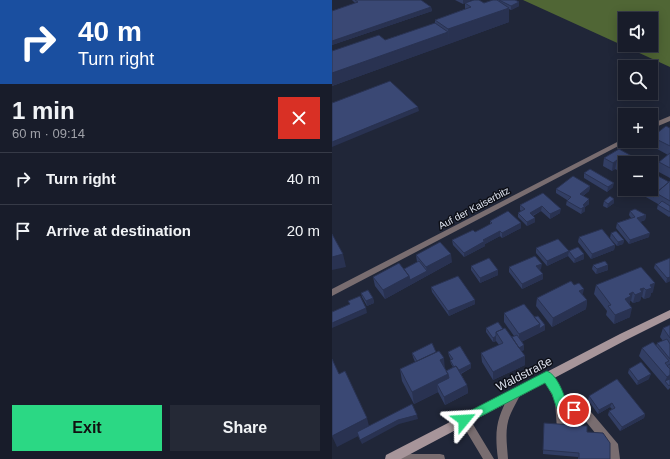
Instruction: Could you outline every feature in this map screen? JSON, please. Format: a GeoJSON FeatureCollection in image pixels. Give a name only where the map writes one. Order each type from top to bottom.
{"type":"FeatureCollection","features":[{"type":"Feature","properties":{"kind":"main road","name":"Waldstraße"},"geometry":{"type":"LineString","coordinates":[[390,459],[516,392],[670,314]]}},
{"type":"Feature","properties":{"kind":"street"},"geometry":{"type":"LineString","coordinates":[[658,124],[670,118]]}},
{"type":"Feature","properties":{"kind":"street","name":"Auf der Kaiserbitz"},"geometry":{"type":"LineString","coordinates":[[332,293],[618,145]]}},
{"type":"Feature","properties":{"kind":"street"},"geometry":{"type":"LineString","coordinates":[[547,376],[557,392],[562,405],[562,428]]}},
{"type":"Feature","properties":{"kind":"street"},"geometry":{"type":"LineString","coordinates":[[503,459],[500,428],[504,414],[516,392]]}},
{"type":"Feature","properties":{"kind":"street"},"geometry":{"type":"LineString","coordinates":[[562,405],[588,415],[614,448],[615,459]]}},
{"type":"Feature","properties":{"kind":"street"},"geometry":{"type":"LineString","coordinates":[[464,420],[489,459]]}},
{"type":"Feature","properties":{"kind":"street"},"geometry":{"type":"LineString","coordinates":[[403,459],[440,459]]}},
{"type":"Feature","properties":{"kind":"green space"},"geometry":{"type":"Polygon","coordinates":[[[523,0],[670,0],[670,67],[658,62],[658,60],[637,52],[658,52],[658,12],[618,12],[618,43],[523,0]]]}},
{"type":"Feature","properties":{"kind":"building"},"geometry":{"type":"Polygon","coordinates":[[[355,0],[421,0],[431,7],[332,41],[332,11],[358,2],[355,0]]]}},
{"type":"Feature","properties":{"kind":"building"},"geometry":{"type":"Polygon","coordinates":[[[479,0],[484,3],[497,0],[509,8],[448,29],[435,20],[471,7],[465,3],[479,0]]]}},
{"type":"Feature","properties":{"kind":"building"},"geometry":{"type":"Polygon","coordinates":[[[499,0],[515,0],[519,2],[511,6],[499,0]]]}},
{"type":"Feature","properties":{"kind":"building"},"geometry":{"type":"Polygon","coordinates":[[[435,23],[448,32],[332,73],[332,51],[379,35],[385,40],[435,23]]]}},
{"type":"Feature","properties":{"kind":"building"},"geometry":{"type":"Polygon","coordinates":[[[390,81],[418,107],[332,142],[332,103],[390,81]]]}},
{"type":"Feature","properties":{"kind":"building"},"geometry":{"type":"Polygon","coordinates":[[[666,126],[670,128],[670,146],[658,140],[658,132],[666,126]]]}},
{"type":"Feature","properties":{"kind":"building"},"geometry":{"type":"Polygon","coordinates":[[[619,149],[632,156],[618,156],[618,161],[613,163],[604,158],[619,149]]]}},
{"type":"Feature","properties":{"kind":"building"},"geometry":{"type":"Polygon","coordinates":[[[670,153],[670,168],[659,162],[670,153]]]}},
{"type":"Feature","properties":{"kind":"building"},"geometry":{"type":"Polygon","coordinates":[[[590,169],[614,183],[608,187],[584,173],[590,169]]]}},
{"type":"Feature","properties":{"kind":"building"},"geometry":{"type":"Polygon","coordinates":[[[573,176],[590,186],[580,194],[589,199],[583,205],[585,206],[581,209],[567,201],[571,197],[556,189],[573,176]]]}},
{"type":"Feature","properties":{"kind":"building"},"geometry":{"type":"Polygon","coordinates":[[[658,176],[669,182],[658,191],[658,176]]]}},
{"type":"Feature","properties":{"kind":"building"},"geometry":{"type":"Polygon","coordinates":[[[670,181],[670,201],[658,194],[658,191],[670,181]]]}},
{"type":"Feature","properties":{"kind":"building"},"geometry":{"type":"Polygon","coordinates":[[[543,193],[561,209],[550,214],[542,206],[530,213],[535,218],[527,222],[518,213],[525,209],[520,205],[543,193]]]}},
{"type":"Feature","properties":{"kind":"building"},"geometry":{"type":"Polygon","coordinates":[[[610,196],[614,199],[608,204],[604,201],[610,196]]]}},
{"type":"Feature","properties":{"kind":"building"},"geometry":{"type":"Polygon","coordinates":[[[662,201],[670,206],[670,212],[658,205],[662,201]]]}},
{"type":"Feature","properties":{"kind":"building"},"geometry":{"type":"Polygon","coordinates":[[[635,209],[646,215],[637,218],[650,233],[630,240],[617,223],[635,217],[630,211],[635,209]]]}},
{"type":"Feature","properties":{"kind":"building"},"geometry":{"type":"Polygon","coordinates":[[[508,211],[521,223],[502,233],[500,231],[464,253],[452,240],[473,230],[475,232],[481,229],[492,223],[490,221],[508,211]]]}},
{"type":"Feature","properties":{"kind":"building"},"geometry":{"type":"Polygon","coordinates":[[[602,229],[615,245],[592,254],[579,237],[602,229]]]}},
{"type":"Feature","properties":{"kind":"building"},"geometry":{"type":"Polygon","coordinates":[[[616,231],[624,240],[618,242],[611,233],[616,231]]]}},
{"type":"Feature","properties":{"kind":"building"},"geometry":{"type":"Polygon","coordinates":[[[332,234],[343,254],[332,257],[332,234]]]}},
{"type":"Feature","properties":{"kind":"building"},"geometry":{"type":"Polygon","coordinates":[[[558,239],[569,251],[547,261],[536,248],[558,239]]]}},
{"type":"Feature","properties":{"kind":"building"},"geometry":{"type":"Polygon","coordinates":[[[440,242],[451,254],[426,267],[416,255],[440,242]]]}},
{"type":"Feature","properties":{"kind":"building"},"geometry":{"type":"Polygon","coordinates":[[[578,247],[584,254],[575,259],[569,251],[578,247]]]}},
{"type":"Feature","properties":{"kind":"building"},"geometry":{"type":"Polygon","coordinates":[[[535,256],[542,264],[536,266],[543,274],[522,284],[509,267],[535,256]]]}},
{"type":"Feature","properties":{"kind":"building"},"geometry":{"type":"Polygon","coordinates":[[[489,258],[498,270],[480,278],[471,266],[489,258]]]}},
{"type":"Feature","properties":{"kind":"building"},"geometry":{"type":"Polygon","coordinates":[[[670,258],[670,277],[667,278],[655,264],[670,258]]]}},
{"type":"Feature","properties":{"kind":"building"},"geometry":{"type":"Polygon","coordinates":[[[419,261],[427,271],[410,280],[404,269],[419,261]]]}},
{"type":"Feature","properties":{"kind":"building"},"geometry":{"type":"Polygon","coordinates":[[[605,261],[608,265],[597,269],[593,265],[605,261]]]}},
{"type":"Feature","properties":{"kind":"building"},"geometry":{"type":"Polygon","coordinates":[[[399,263],[409,276],[383,290],[373,277],[399,263]]]}},
{"type":"Feature","properties":{"kind":"building"},"geometry":{"type":"Polygon","coordinates":[[[641,267],[655,283],[650,285],[652,288],[646,290],[644,288],[640,289],[642,292],[635,295],[633,292],[629,294],[631,296],[625,299],[632,308],[615,315],[608,306],[611,305],[596,285],[641,267]]]}},
{"type":"Feature","properties":{"kind":"building"},"geometry":{"type":"Polygon","coordinates":[[[458,276],[475,300],[448,311],[431,287],[458,276]]]}},
{"type":"Feature","properties":{"kind":"building"},"geometry":{"type":"Polygon","coordinates":[[[571,281],[574,285],[579,283],[584,289],[579,291],[587,300],[553,318],[537,298],[571,281]]]}},
{"type":"Feature","properties":{"kind":"building"},"geometry":{"type":"Polygon","coordinates":[[[368,290],[373,298],[366,301],[361,293],[368,290]]]}},
{"type":"Feature","properties":{"kind":"building"},"geometry":{"type":"Polygon","coordinates":[[[360,296],[366,308],[332,323],[332,312],[350,304],[348,301],[360,296]]]}},
{"type":"Feature","properties":{"kind":"building"},"geometry":{"type":"Polygon","coordinates":[[[524,304],[540,324],[519,334],[504,313],[524,304]]]}},
{"type":"Feature","properties":{"kind":"building"},"geometry":{"type":"Polygon","coordinates":[[[538,316],[545,325],[539,329],[540,324],[534,317],[538,316]]]}},
{"type":"Feature","properties":{"kind":"building"},"geometry":{"type":"Polygon","coordinates":[[[498,322],[503,329],[496,332],[496,336],[493,338],[486,328],[498,322]]]}},
{"type":"Feature","properties":{"kind":"building"},"geometry":{"type":"Polygon","coordinates":[[[670,325],[670,338],[663,328],[670,325]]]}},
{"type":"Feature","properties":{"kind":"building"},"geometry":{"type":"Polygon","coordinates":[[[505,328],[525,356],[493,372],[481,353],[503,343],[496,332],[505,328]]]}},
{"type":"Feature","properties":{"kind":"building"},"geometry":{"type":"Polygon","coordinates":[[[517,335],[524,345],[519,348],[512,337],[517,335]]]}},
{"type":"Feature","properties":{"kind":"building"},"geometry":{"type":"Polygon","coordinates":[[[667,339],[670,344],[670,359],[657,343],[667,339]]]}},
{"type":"Feature","properties":{"kind":"building"},"geometry":{"type":"Polygon","coordinates":[[[653,342],[669,361],[665,363],[670,369],[670,375],[667,377],[642,348],[653,342]]]}},
{"type":"Feature","properties":{"kind":"building"},"geometry":{"type":"Polygon","coordinates":[[[432,343],[436,352],[417,361],[412,353],[432,343]]]}},
{"type":"Feature","properties":{"kind":"building"},"geometry":{"type":"Polygon","coordinates":[[[460,346],[471,364],[459,370],[456,366],[454,367],[450,360],[453,359],[448,352],[460,346]]]}},
{"type":"Feature","properties":{"kind":"building"},"geometry":{"type":"Polygon","coordinates":[[[439,351],[444,358],[440,360],[448,374],[412,392],[400,369],[439,351]]]}},
{"type":"Feature","properties":{"kind":"building"},"geometry":{"type":"Polygon","coordinates":[[[332,359],[339,374],[345,371],[367,418],[332,436],[332,359]]]}},
{"type":"Feature","properties":{"kind":"building"},"geometry":{"type":"Polygon","coordinates":[[[641,362],[651,374],[638,381],[629,369],[641,362]]]}},
{"type":"Feature","properties":{"kind":"building"},"geometry":{"type":"Polygon","coordinates":[[[456,366],[467,385],[444,397],[437,384],[449,378],[446,371],[456,366]]]}},
{"type":"Feature","properties":{"kind":"building"},"geometry":{"type":"Polygon","coordinates":[[[617,379],[645,414],[622,427],[609,411],[615,408],[612,403],[599,410],[589,396],[617,379]]]}},
{"type":"Feature","properties":{"kind":"building"},"geometry":{"type":"Polygon","coordinates":[[[670,379],[670,385],[669,386],[665,381],[670,379]]]}},
{"type":"Feature","properties":{"kind":"building"},"geometry":{"type":"Polygon","coordinates":[[[412,404],[417,415],[398,420],[360,440],[357,432],[412,404]]]}},
{"type":"Feature","properties":{"kind":"building"},"geometry":{"type":"Polygon","coordinates":[[[544,423],[587,426],[587,432],[603,433],[610,443],[610,459],[579,459],[579,453],[543,450],[544,423]]]}},
{"type":"Feature","properties":{"kind":"route"},"geometry":{"type":"LineString","coordinates":[[464,420],[547,376],[557,392],[562,405],[574,410]]}}]}
